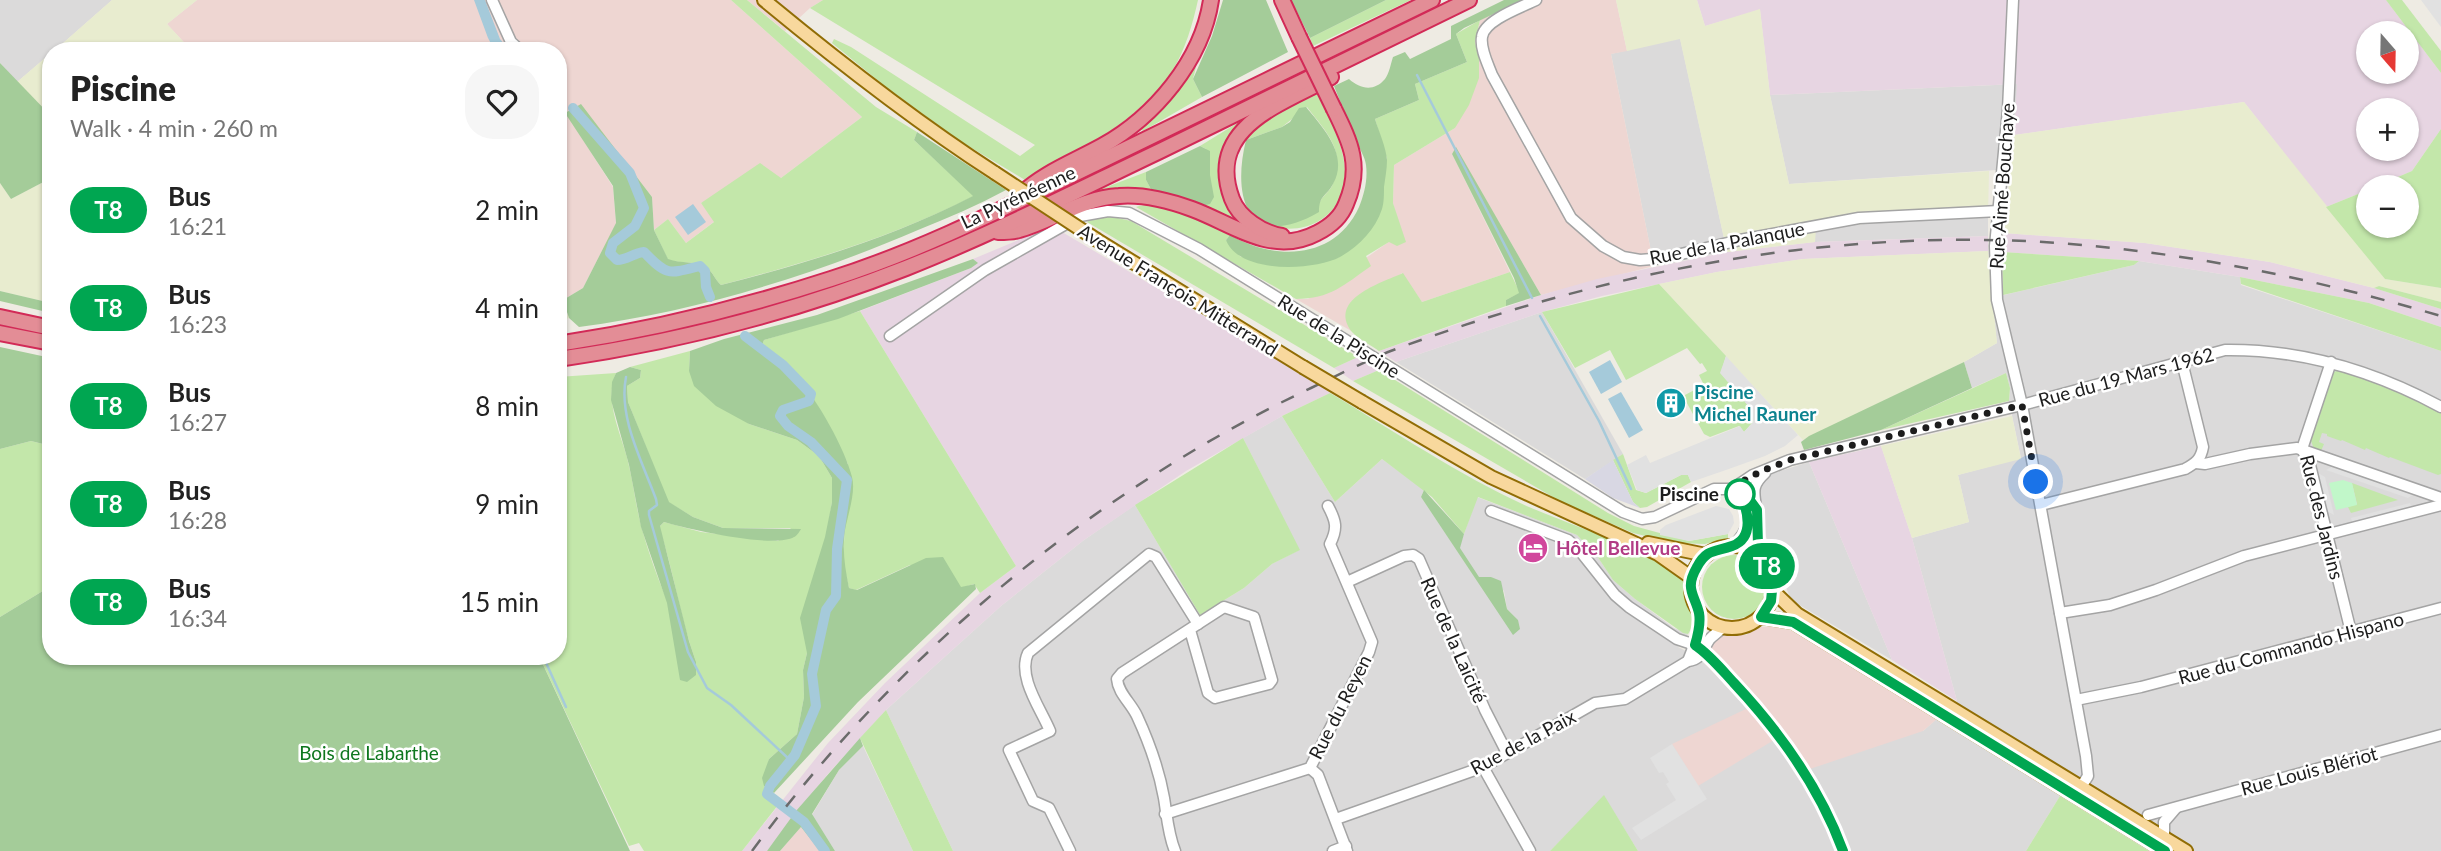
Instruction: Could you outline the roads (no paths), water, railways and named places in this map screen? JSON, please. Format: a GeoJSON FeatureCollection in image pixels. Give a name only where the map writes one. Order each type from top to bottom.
{"type":"FeatureCollection","features":[{"type":"Feature","properties":{"kind":"highway"},"geometry":{"type":"LineString","coordinates":[[1008,206],[1036,180],[1127,131],[1150,111],[1194,52],[1211,0]]}},
{"type":"Feature","properties":{"kind":"highway"},"geometry":{"type":"LineString","coordinates":[[989,233],[1019,230],[1071,207],[1118,196],[1155,199],[1191,208],[1260,240],[1275,242],[1301,239],[1324,229],[1344,209],[1354,187],[1354,159],[1346,133],[1282,0]]}},
{"type":"Feature","properties":{"kind":"highway","name":"La Pyrénéenne"},"geometry":{"type":"LineString","coordinates":[[567,342],[683,321],[833,279],[940,237],[1432,0]]}},
{"type":"Feature","properties":{"kind":"highway","name":"La Pyrénéenne"},"geometry":{"type":"LineString","coordinates":[[567,357],[684,336],[838,293],[989,233],[1469,0]]}},
{"type":"Feature","properties":{"kind":"highway"},"geometry":{"type":"LineString","coordinates":[[1301,239],[1263,230],[1251,223],[1233,203],[1226,169],[1231,146],[1242,129],[1259,116],[1333,76],[1346,61]]}},
{"type":"Feature","properties":{"kind":"highway"},"geometry":{"type":"LineString","coordinates":[[0,317],[42,326]]}},
{"type":"Feature","properties":{"kind":"highway"},"geometry":{"type":"LineString","coordinates":[[0,333],[42,341]]}},
{"type":"Feature","properties":{"kind":"main road","name":"Avenue François Mitterrand"},"geometry":{"type":"LineString","coordinates":[[764,0],[879,94],[935,135],[1097,240],[1303,367],[1492,477],[1658,554],[1692,578]]}},
{"type":"Feature","properties":{"kind":"main road","name":"Avenue François Mitterrand"},"geometry":{"type":"LineString","coordinates":[[1620,535],[1706,555]]}},
{"type":"Feature","properties":{"kind":"main road"},"geometry":{"type":"LineString","coordinates":[[1733,546],[1745,548],[1764,561],[1770,570],[1773,591],[1771,601],[1761,617],[1737,628],[1714,624],[1699,612],[1693,601],[1692,578],[1697,566],[1706,555],[1733,546]]}},
{"type":"Feature","properties":{"kind":"main road"},"geometry":{"type":"LineString","coordinates":[[1773,591],[1797,614],[2100,798],[2165,844]]}},
{"type":"Feature","properties":{"kind":"main road"},"geometry":{"type":"LineString","coordinates":[[1761,617],[1793,622],[2165,844],[2186,851]]}},
{"type":"Feature","properties":{"kind":"street"},"geometry":{"type":"LineString","coordinates":[[492,0],[511,42]]}},
{"type":"Feature","properties":{"kind":"street","name":"Rue de la Palanque"},"geometry":{"type":"LineString","coordinates":[[1536,0],[1496,19],[1484,31],[1484,52],[1492,75],[1571,218],[1603,246],[1623,257],[1640,260],[1664,258],[1740,240],[1859,218],[1999,211]]}},
{"type":"Feature","properties":{"kind":"street","name":"Rue Aimé Bouchaye"},"geometry":{"type":"LineString","coordinates":[[2013,0],[2009,98],[1995,246],[1997,300],[2022,405],[2086,756],[2088,776],[2081,787]]}},
{"type":"Feature","properties":{"kind":"street","name":"Rue de la Piscine"},"geometry":{"type":"LineString","coordinates":[[890,336],[985,270],[1080,216],[1108,211],[1129,213],[1199,249],[1623,512],[1642,519],[1654,517],[1714,489],[1736,492]]}},
{"type":"Feature","properties":{"kind":"street","name":"Rue du 19 Mars 1962"},"geometry":{"type":"LineString","coordinates":[[1736,492],[1753,475],[1790,460],[2022,405],[2225,350],[2302,355],[2331,362],[2361,371],[2422,396],[2441,407]]}},
{"type":"Feature","properties":{"kind":"street"},"geometry":{"type":"LineString","coordinates":[[2182,362],[2203,447],[2196,463]]}},
{"type":"Feature","properties":{"kind":"street","name":"Rue des Jardins"},"geometry":{"type":"LineString","coordinates":[[2331,362],[2302,449],[2310,465],[2351,632]]}},
{"type":"Feature","properties":{"kind":"street"},"geometry":{"type":"LineString","coordinates":[[2041,505],[2185,469],[2196,463],[2302,449],[2441,498]]}},
{"type":"Feature","properties":{"kind":"street"},"geometry":{"type":"LineString","coordinates":[[1764,561],[1758,545],[1753,488],[1766,472],[1790,460]]}},
{"type":"Feature","properties":{"kind":"street"},"geometry":{"type":"LineString","coordinates":[[1736,492],[1751,499],[1757,511]]}},
{"type":"Feature","properties":{"kind":"street"},"geometry":{"type":"LineString","coordinates":[[1733,546],[1745,535],[1748,522],[1748,513],[1736,492]]}},
{"type":"Feature","properties":{"kind":"street"},"geometry":{"type":"LineString","coordinates":[[2060,613],[2110,605],[2233,559],[2441,505]]}},
{"type":"Feature","properties":{"kind":"street","name":"Rue du Reyen"},"geometry":{"type":"LineString","coordinates":[[1165,814],[1310,768],[1372,642],[1330,544],[1337,528],[1328,506]]}},
{"type":"Feature","properties":{"kind":"street"},"geometry":{"type":"LineString","coordinates":[[1491,511],[1568,540],[1615,595],[1629,607],[1676,639],[1695,645],[1704,652],[1745,694],[1783,741],[1824,807],[1843,851]]}},
{"type":"Feature","properties":{"kind":"street"},"geometry":{"type":"LineString","coordinates":[[1070,851],[1049,808],[1033,801],[1009,750],[1051,731],[1026,678],[1024,663],[1028,653],[1149,554],[1157,557],[1194,627],[1208,693],[1215,698],[1269,684],[1272,680],[1254,617],[1224,607],[1194,627],[1157,650],[1117,679],[1149,742],[1175,851]]}},
{"type":"Feature","properties":{"kind":"street","name":"Rue de la Laicité"},"geometry":{"type":"LineString","coordinates":[[1347,582],[1404,556],[1412,555],[1419,559],[1507,753]]}},
{"type":"Feature","properties":{"kind":"street","name":"Rue du Commando Hispano"},"geometry":{"type":"LineString","coordinates":[[2076,700],[2141,687],[2441,608]]}},
{"type":"Feature","properties":{"kind":"street"},"geometry":{"type":"LineString","coordinates":[[1688,661],[1699,633],[1699,612]]}},
{"type":"Feature","properties":{"kind":"street"},"geometry":{"type":"LineString","coordinates":[[1704,652],[1711,637],[1723,627]]}},
{"type":"Feature","properties":{"kind":"street","name":"Rue de la Paix"},"geometry":{"type":"LineString","coordinates":[[1336,819],[1483,767],[1595,703],[1625,699],[1688,661],[1695,660],[1704,652]]}},
{"type":"Feature","properties":{"kind":"street","name":"Rue Louis Blériot"},"geometry":{"type":"LineString","coordinates":[[2148,815],[2441,735]]}},
{"type":"Feature","properties":{"kind":"street"},"geometry":{"type":"LineString","coordinates":[[2086,756],[2094,788],[2100,798]]}},
{"type":"Feature","properties":{"kind":"street"},"geometry":{"type":"LineString","coordinates":[[1483,767],[1530,851]]}},
{"type":"Feature","properties":{"kind":"street"},"geometry":{"type":"LineString","coordinates":[[1310,768],[1318,775],[1347,848],[1333,851]]}},
{"type":"Feature","properties":{"kind":"street"},"geometry":{"type":"LineString","coordinates":[[2165,844],[2164,822],[2177,807]]}},
{"type":"Feature","properties":{"kind":"water"},"geometry":{"type":"Polygon","coordinates":[[[474,0],[485,0],[502,42],[490,42],[474,0]]]}},
{"type":"Feature","properties":{"kind":"water"},"geometry":{"type":"Polygon","coordinates":[[[693,204],[706,222],[688,235],[675,217],[693,204]]]}},
{"type":"Feature","properties":{"kind":"water"},"geometry":{"type":"Polygon","coordinates":[[[1610,360],[1622,382],[1601,394],[1589,372],[1610,360]]]}},
{"type":"Feature","properties":{"kind":"water"},"geometry":{"type":"Polygon","coordinates":[[[1621,392],[1643,430],[1629,438],[1608,399],[1621,392]]]}},
{"type":"Feature","properties":{"kind":"waterway"},"geometry":{"type":"LineString","coordinates":[[1417,75],[1532,298]]}},
{"type":"Feature","properties":{"kind":"waterway"},"geometry":{"type":"LineString","coordinates":[[573,108],[630,173],[644,208],[635,226],[613,243],[610,253],[617,260],[644,252],[669,271],[700,266],[705,271],[710,297]]}},
{"type":"Feature","properties":{"kind":"waterway"},"geometry":{"type":"LineString","coordinates":[[1540,316],[1599,421],[1631,489]]}},
{"type":"Feature","properties":{"kind":"waterway"},"geometry":{"type":"LineString","coordinates":[[745,336],[783,365],[811,394],[809,401],[783,410],[780,416],[788,426],[811,442],[847,480],[837,549],[836,596],[826,610],[812,674],[816,706],[795,755],[770,786],[767,794],[804,822],[825,851]]}},
{"type":"Feature","properties":{"kind":"waterway"},"geometry":{"type":"LineString","coordinates":[[626,377],[624,392],[628,423],[656,499],[657,505],[649,511],[649,515],[688,652],[707,688],[731,705],[790,760]]}},
{"type":"Feature","properties":{"kind":"waterway"},"geometry":{"type":"LineString","coordinates":[[547,665],[566,707]]}},
{"type":"Feature","properties":{"kind":"railway"},"geometry":{"type":"LineString","coordinates":[[752,851],[808,779],[869,711],[934,646],[1003,585],[1075,529],[1151,477],[1230,430],[1378,356],[1469,324],[1634,278],[1718,262],[1802,249],[1888,242],[1973,240],[2059,243],[2157,253],[2300,279],[2441,316]]}},
{"type":"Feature","properties":{"kind":"place","name":"Piscine Michel Rauner"},"geometry":{"type":"Point","coordinates":[1671,403]}},
{"type":"Feature","properties":{"kind":"place","name":"Piscine"},"geometry":{"type":"Point","coordinates":[1740,494]}},
{"type":"Feature","properties":{"kind":"place","name":"Hôtel Bellevue"},"geometry":{"type":"Point","coordinates":[1533,548]}},
{"type":"Feature","properties":{"kind":"park label","name":"Bois de Labarthe"},"geometry":{"type":"Point","coordinates":[369,753]}}]}
